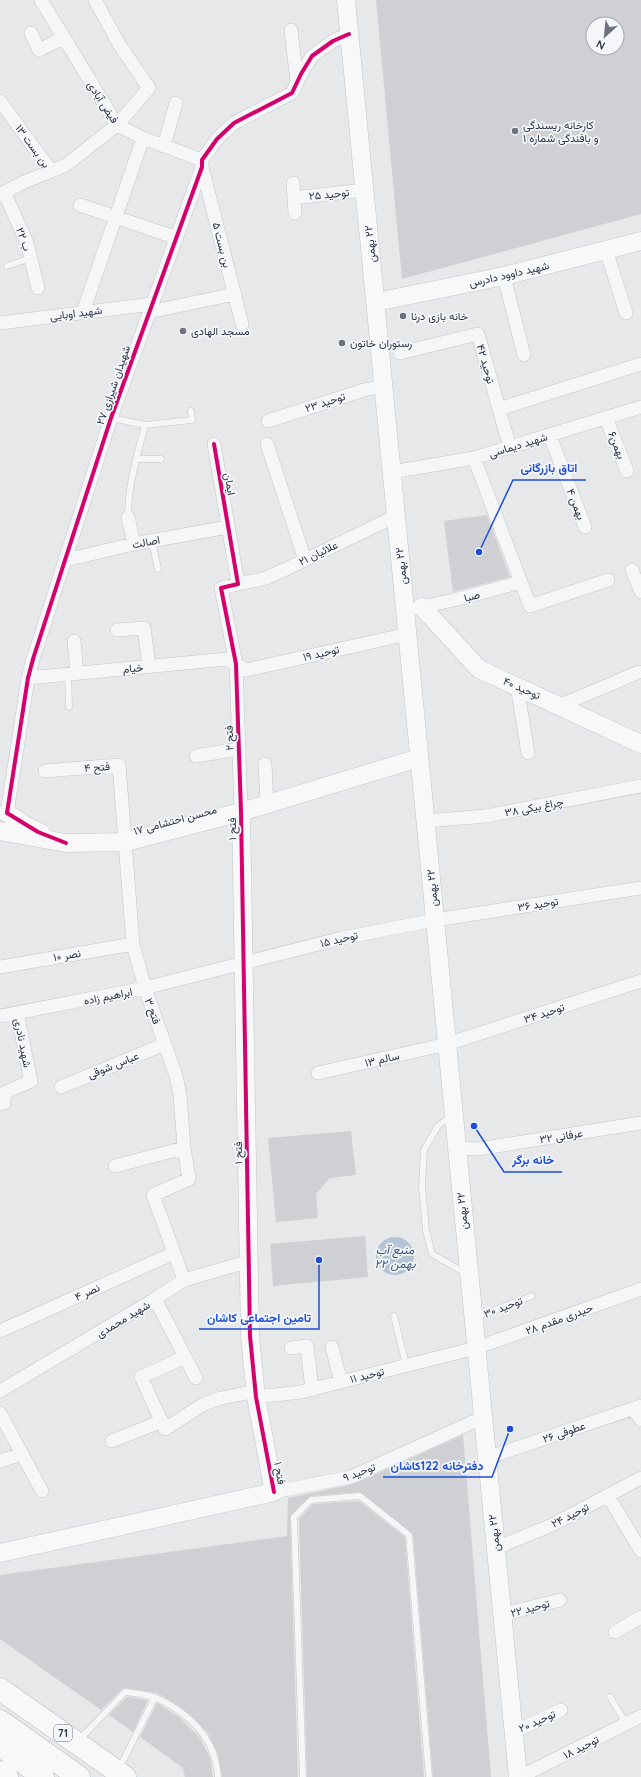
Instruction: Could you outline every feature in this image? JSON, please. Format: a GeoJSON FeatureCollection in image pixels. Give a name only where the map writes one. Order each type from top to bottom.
{"type":"FeatureCollection","features":[{"type":"Feature","properties":{"kind":"highway","name":"71"},"geometry":{"type":"LineString","coordinates":[[0,1689],[120,1775]]}},
{"type":"Feature","properties":{"kind":"highway"},"geometry":{"type":"LineString","coordinates":[[0,1722],[79,1777]]}},
{"type":"Feature","properties":{"kind":"highway"},"geometry":{"type":"LineString","coordinates":[[0,1745],[43,1777]]}},
{"type":"Feature","properties":{"kind":"highway"},"geometry":{"type":"LineString","coordinates":[[0,1772],[7,1777]]}},
{"type":"Feature","properties":{"kind":"street","name":"فیض آبادی"},"geometry":{"type":"LineString","coordinates":[[41,0],[117,125],[202,163]]}},
{"type":"Feature","properties":{"kind":"street"},"geometry":{"type":"LineString","coordinates":[[2,194],[22,183],[66,165],[117,125],[149,88],[119,44],[95,0]]}},
{"type":"Feature","properties":{"kind":"street","name":"٢٢ بهمن"},"geometry":{"type":"LineString","coordinates":[[346,0],[396,516],[414,608],[408,634],[419,758],[473,1318],[484,1417],[501,1615],[519,1777]]}},
{"type":"Feature","properties":{"kind":"street"},"geometry":{"type":"LineString","coordinates":[[291,30],[298,81]]}},
{"type":"Feature","properties":{"kind":"street"},"geometry":{"type":"LineString","coordinates":[[31,33],[40,50],[63,38]]}},
{"type":"Feature","properties":{"kind":"street","name":"شهیدان شیرازی ۲۷"},"geometry":{"type":"LineString","coordinates":[[3,807],[28,678],[111,418],[150,308],[177,238],[202,163],[217,139],[234,123],[292,93],[312,56],[333,41],[349,34]]}},
{"type":"Feature","properties":{"kind":"street","name":"بن بست ۱۳"},"geometry":{"type":"LineString","coordinates":[[0,101],[51,171]]}},
{"type":"Feature","properties":{"kind":"street"},"geometry":{"type":"LineString","coordinates":[[164,146],[176,103]]}},
{"type":"Feature","properties":{"kind":"street"},"geometry":{"type":"LineString","coordinates":[[83,312],[144,138]]}},
{"type":"Feature","properties":{"kind":"street","name":"بن بست ۵"},"geometry":{"type":"LineString","coordinates":[[202,163],[242,324]]}},
{"type":"Feature","properties":{"kind":"street"},"geometry":{"type":"LineString","coordinates":[[293,183],[295,213]]}},
{"type":"Feature","properties":{"kind":"street","name":"توحید ۲۵"},"geometry":{"type":"LineString","coordinates":[[294,198],[364,190]]}},
{"type":"Feature","properties":{"kind":"street","name":"ب ۲۲"},"geometry":{"type":"LineString","coordinates":[[2,194],[27,242],[38,288]]}},
{"type":"Feature","properties":{"kind":"street"},"geometry":{"type":"LineString","coordinates":[[80,205],[177,238]]}},
{"type":"Feature","properties":{"kind":"street","name":"شهید داوود دادرس"},"geometry":{"type":"LineString","coordinates":[[376,302],[504,276],[641,240]]}},
{"type":"Feature","properties":{"kind":"street"},"geometry":{"type":"LineString","coordinates":[[606,250],[626,313]]}},
{"type":"Feature","properties":{"kind":"street"},"geometry":{"type":"LineString","coordinates":[[504,276],[524,355]]}},
{"type":"Feature","properties":{"kind":"street","name":"شهید اوبایی"},"geometry":{"type":"LineString","coordinates":[[0,323],[83,312],[150,308],[235,294]]}},
{"type":"Feature","properties":{"kind":"street","name":"توحید ۴۲"},"geometry":{"type":"LineString","coordinates":[[400,353],[478,334],[510,448]]}},
{"type":"Feature","properties":{"kind":"street"},"geometry":{"type":"LineString","coordinates":[[499,409],[641,364]]}},
{"type":"Feature","properties":{"kind":"street","name":"توحید ۲۳"},"geometry":{"type":"LineString","coordinates":[[268,422],[302,412],[364,390],[384,386]]}},
{"type":"Feature","properties":{"kind":"street","name":"شهید دیماسی"},"geometry":{"type":"LineString","coordinates":[[392,472],[474,458],[641,407]]}},
{"type":"Feature","properties":{"kind":"street","name":"بهمن۶"},"geometry":{"type":"LineString","coordinates":[[606,418],[627,471]]}},
{"type":"Feature","properties":{"kind":"street","name":"بهمن ۴"},"geometry":{"type":"LineString","coordinates":[[550,436],[585,527]]}},
{"type":"Feature","properties":{"kind":"street","name":"ایمان"},"geometry":{"type":"LineString","coordinates":[[214,444],[238,584]]}},
{"type":"Feature","properties":{"kind":"street"},"geometry":{"type":"LineString","coordinates":[[267,444],[305,560]]}},
{"type":"Feature","properties":{"kind":"street"},"geometry":{"type":"LineString","coordinates":[[474,458],[530,606],[608,580]]}},
{"type":"Feature","properties":{"kind":"street","name":"علائیان ۲۱"},"geometry":{"type":"LineString","coordinates":[[236,664],[221,588],[262,579],[396,516]]}},
{"type":"Feature","properties":{"kind":"street"},"geometry":{"type":"LineString","coordinates":[[128,517],[134,544]]}},
{"type":"Feature","properties":{"kind":"street","name":"اصالت"},"geometry":{"type":"LineString","coordinates":[[65,560],[134,544],[228,527]]}},
{"type":"Feature","properties":{"kind":"street"},"geometry":{"type":"LineString","coordinates":[[632,570],[641,592]]}},
{"type":"Feature","properties":{"kind":"street","name":"صبا"},"geometry":{"type":"LineString","coordinates":[[414,608],[454,600],[521,582]]}},
{"type":"Feature","properties":{"kind":"street","name":"توحید ۴۰"},"geometry":{"type":"LineString","coordinates":[[414,608],[479,669],[561,705],[641,744]]}},
{"type":"Feature","properties":{"kind":"street"},"geometry":{"type":"LineString","coordinates":[[117,630],[144,628],[149,666]]}},
{"type":"Feature","properties":{"kind":"street","name":"توحید ۱۹"},"geometry":{"type":"LineString","coordinates":[[236,664],[246,670],[408,634]]}},
{"type":"Feature","properties":{"kind":"street"},"geometry":{"type":"LineString","coordinates":[[73,673],[74,641]]}},
{"type":"Feature","properties":{"kind":"street","name":"خیام"},"geometry":{"type":"LineString","coordinates":[[28,678],[227,659],[236,664]]}},
{"type":"Feature","properties":{"kind":"street","name":"فتح ۲"},"geometry":{"type":"LineString","coordinates":[[236,664],[241,812]]}},
{"type":"Feature","properties":{"kind":"street"},"geometry":{"type":"LineString","coordinates":[[561,705],[639,672]]}},
{"type":"Feature","properties":{"kind":"street"},"geometry":{"type":"LineString","coordinates":[[517,686],[528,753]]}},
{"type":"Feature","properties":{"kind":"street"},"geometry":{"type":"LineString","coordinates":[[196,756],[238,749]]}},
{"type":"Feature","properties":{"kind":"street","name":"محسن احتشامی ۱۷"},"geometry":{"type":"LineString","coordinates":[[0,830],[66,843],[126,842],[241,812],[419,758]]}},
{"type":"Feature","properties":{"kind":"street"},"geometry":{"type":"LineString","coordinates":[[265,764],[267,804]]}},
{"type":"Feature","properties":{"kind":"street","name":"فتح ۴"},"geometry":{"type":"LineString","coordinates":[[45,771],[119,765],[126,842]]}},
{"type":"Feature","properties":{"kind":"street","name":"چراغ بیکی ۳۸"},"geometry":{"type":"LineString","coordinates":[[426,821],[486,816],[641,786]]}},
{"type":"Feature","properties":{"kind":"street"},"geometry":{"type":"LineString","coordinates":[[0,830],[6,823],[3,807]]}},
{"type":"Feature","properties":{"kind":"street","name":"محسن احتشامی ۱۷"},"geometry":{"type":"LineString","coordinates":[[3,807],[28,827],[66,843]]}},
{"type":"Feature","properties":{"kind":"street","name":"فتح ۱"},"geometry":{"type":"LineString","coordinates":[[241,812],[250,1261],[250,1336],[256,1394],[274,1492]]}},
{"type":"Feature","properties":{"kind":"street","name":"فتح ۳"},"geometry":{"type":"LineString","coordinates":[[126,842],[133,944],[145,988],[176,1076],[180,1095],[184,1148],[190,1179],[153,1195],[174,1253]]}},
{"type":"Feature","properties":{"kind":"street","name":"توحید ۳۶"},"geometry":{"type":"LineString","coordinates":[[435,920],[641,888]]}},
{"type":"Feature","properties":{"kind":"street","name":"توحید ۱۵"},"geometry":{"type":"LineString","coordinates":[[244,963],[342,938],[435,920]]}},
{"type":"Feature","properties":{"kind":"street","name":"نصر ۱۰"},"geometry":{"type":"LineString","coordinates":[[0,967],[133,944]]}},
{"type":"Feature","properties":{"kind":"street","name":"ابراهیم زاده"},"geometry":{"type":"LineString","coordinates":[[0,1016],[145,988],[244,963]]}},
{"type":"Feature","properties":{"kind":"street","name":"توحید ۳۴"},"geometry":{"type":"LineString","coordinates":[[447,1044],[641,981]]}},
{"type":"Feature","properties":{"kind":"street","name":"شهید نادری"},"geometry":{"type":"LineString","coordinates":[[2,1104],[4,1094],[31,1081],[17,1013]]}},
{"type":"Feature","properties":{"kind":"street","name":"عباس شوقی"},"geometry":{"type":"LineString","coordinates":[[61,1087],[165,1044]]}},
{"type":"Feature","properties":{"kind":"street","name":"سالم ۱۳"},"geometry":{"type":"LineString","coordinates":[[318,1073],[447,1044]]}},
{"type":"Feature","properties":{"kind":"street","name":"عرفانی ۳۲"},"geometry":{"type":"LineString","coordinates":[[457,1148],[478,1149],[641,1123]]}},
{"type":"Feature","properties":{"kind":"street"},"geometry":{"type":"LineString","coordinates":[[115,1166],[184,1148]]}},
{"type":"Feature","properties":{"kind":"street"},"geometry":{"type":"LineString","coordinates":[[174,1253],[184,1280]]}},
{"type":"Feature","properties":{"kind":"street","name":"نصر ۴"},"geometry":{"type":"LineString","coordinates":[[0,1331],[174,1253]]}},
{"type":"Feature","properties":{"kind":"street","name":"شهید محمدی"},"geometry":{"type":"LineString","coordinates":[[1,1390],[155,1299],[184,1280],[250,1261]]}},
{"type":"Feature","properties":{"kind":"street","name":"حیدری مقدم ۲۸"},"geometry":{"type":"LineString","coordinates":[[476,1348],[641,1289]]}},
{"type":"Feature","properties":{"kind":"street"},"geometry":{"type":"LineString","coordinates":[[155,1299],[196,1378]]}},
{"type":"Feature","properties":{"kind":"street"},"geometry":{"type":"LineString","coordinates":[[291,1348],[307,1346],[312,1390]]}},
{"type":"Feature","properties":{"kind":"street"},"geometry":{"type":"LineString","coordinates":[[332,1347],[341,1382]]}},
{"type":"Feature","properties":{"kind":"street","name":"توحید ۱۱"},"geometry":{"type":"LineString","coordinates":[[162,1421],[165,1429],[204,1404],[221,1398],[312,1390],[476,1348]]}},
{"type":"Feature","properties":{"kind":"street"},"geometry":{"type":"LineString","coordinates":[[112,1441],[162,1421],[141,1377],[185,1357]]}},
{"type":"Feature","properties":{"kind":"street"},"geometry":{"type":"LineString","coordinates":[[637,1407],[641,1420]]}},
{"type":"Feature","properties":{"kind":"street","name":"عطوفی ۲۶"},"geometry":{"type":"LineString","coordinates":[[487,1458],[637,1407]]}},
{"type":"Feature","properties":{"kind":"street"},"geometry":{"type":"LineString","coordinates":[[0,1413],[42,1491]]}},
{"type":"Feature","properties":{"kind":"street","name":"توحید ۹"},"geometry":{"type":"LineString","coordinates":[[274,1492],[351,1477],[484,1417]]}},
{"type":"Feature","properties":{"kind":"street"},"geometry":{"type":"LineString","coordinates":[[0,1461],[22,1454]]}},
{"type":"Feature","properties":{"kind":"street","name":"توحید ۲۴"},"geometry":{"type":"LineString","coordinates":[[496,1548],[552,1525],[641,1478]]}},
{"type":"Feature","properties":{"kind":"street"},"geometry":{"type":"LineString","coordinates":[[0,1553],[274,1492]]}},
{"type":"Feature","properties":{"kind":"street"},"geometry":{"type":"LineString","coordinates":[[608,1496],[641,1551]]}},
{"type":"Feature","properties":{"kind":"street","name":"توحید ۲۲"},"geometry":{"type":"LineString","coordinates":[[501,1615],[560,1600]]}},
{"type":"Feature","properties":{"kind":"street"},"geometry":{"type":"LineString","coordinates":[[615,1632],[641,1617]]}},
{"type":"Feature","properties":{"kind":"street","name":"توحید ۲۰"},"geometry":{"type":"LineString","coordinates":[[513,1732],[561,1710]]}},
{"type":"Feature","properties":{"kind":"street","name":"توحید ۱۸"},"geometry":{"type":"LineString","coordinates":[[519,1777],[641,1716]]}},
{"type":"Feature","properties":{"kind":"lane"},"geometry":{"type":"LineString","coordinates":[[6,266],[31,258]]}},
{"type":"Feature","properties":{"kind":"lane"},"geometry":{"type":"LineString","coordinates":[[111,418],[145,425],[192,420],[191,411]]}},
{"type":"Feature","properties":{"kind":"lane"},"geometry":{"type":"LineString","coordinates":[[128,517],[128,500],[136,459],[145,425]]}},
{"type":"Feature","properties":{"kind":"lane"},"geometry":{"type":"LineString","coordinates":[[136,459],[161,459]]}},
{"type":"Feature","properties":{"kind":"lane"},"geometry":{"type":"LineString","coordinates":[[152,541],[158,569]]}},
{"type":"Feature","properties":{"kind":"lane"},"geometry":{"type":"LineString","coordinates":[[70,707],[73,673]]}},
{"type":"Feature","properties":{"kind":"lane"},"geometry":{"type":"LineString","coordinates":[[453,1114],[438,1126],[424,1150],[422,1188],[426,1231],[432,1254],[469,1275]]}},
{"type":"Feature","properties":{"kind":"lane","name":"توحید ۳۰"},"geometry":{"type":"LineString","coordinates":[[473,1318],[532,1296]]}},
{"type":"Feature","properties":{"kind":"lane"},"geometry":{"type":"LineString","coordinates":[[394,1316],[406,1366]]}},
{"type":"Feature","properties":{"kind":"lane"},"geometry":{"type":"LineString","coordinates":[[303,1777],[294,1517],[311,1500],[360,1496],[409,1535],[429,1777]]}},
{"type":"Feature","properties":{"kind":"lane"},"geometry":{"type":"LineString","coordinates":[[83,1748],[126,1692],[155,1697],[172,1706],[193,1722],[204,1735],[213,1752],[218,1777]]}},
{"type":"Feature","properties":{"kind":"lane"},"geometry":{"type":"LineString","coordinates":[[120,1775],[155,1697]]}},
{"type":"Feature","properties":{"kind":"lane"},"geometry":{"type":"LineString","coordinates":[[610,1697],[626,1723]]}},
{"type":"Feature","properties":{"kind":"water","name":"منبع آب ۲۲ بهمن"},"geometry":{"type":"Polygon","coordinates":[[[391,1237],[399,1237],[409,1242],[413,1249],[413,1263],[409,1270],[399,1275],[391,1275],[381,1270],[379,1267],[376,1260],[376,1252],[381,1242],[384,1240],[391,1237]]]}},
{"type":"Feature","properties":{"kind":"building","name":"کارخانه ریسندگی و بافندگی شماره ۱"},"geometry":{"type":"Polygon","coordinates":[[[376,0],[641,0],[641,214],[402,279],[376,0]]]}},
{"type":"Feature","properties":{"kind":"building"},"geometry":{"type":"Polygon","coordinates":[[[487,515],[510,577],[453,592],[444,521],[487,515]]]}},
{"type":"Feature","properties":{"kind":"building"},"geometry":{"type":"Polygon","coordinates":[[[351,1131],[356,1175],[330,1178],[316,1194],[318,1218],[276,1222],[268,1138],[351,1131]]]}},
{"type":"Feature","properties":{"kind":"building"},"geometry":{"type":"Polygon","coordinates":[[[365,1236],[368,1277],[273,1286],[270,1244],[365,1236]]]}},
{"type":"Feature","properties":{"kind":"building"},"geometry":{"type":"Polygon","coordinates":[[[463,1435],[491,1777],[433,1777],[413,1534],[360,1492],[310,1496],[290,1516],[298,1777],[222,1777],[218,1754],[208,1733],[193,1717],[176,1704],[157,1693],[125,1688],[122,1689],[101,1710],[0,1639],[0,1575],[287,1536],[288,1498],[354,1484],[463,1435]]]}},
{"type":"Feature","properties":{"kind":"building"},"geometry":{"type":"Polygon","coordinates":[[[359,1501],[405,1537],[424,1777],[307,1777],[299,1519],[313,1504],[359,1501]]]}},
{"type":"Feature","properties":{"kind":"building"},"geometry":{"type":"Polygon","coordinates":[[[127,1697],[148,1700],[133,1732],[109,1715],[127,1697]]]}},
{"type":"Feature","properties":{"kind":"building"},"geometry":{"type":"Polygon","coordinates":[[[157,1703],[179,1717],[200,1738],[210,1757],[213,1777],[185,1777],[183,1768],[140,1737],[157,1703]]]}},
{"type":"Feature","properties":{"kind":"cycle path"},"geometry":{"type":"LineString","coordinates":[[66,843],[38,832],[7,813],[28,678],[33,659],[111,418],[202,167],[202,160],[217,139],[234,123],[292,93],[312,56],[333,41],[349,34]]}},
{"type":"Feature","properties":{"kind":"cycle path"},"geometry":{"type":"LineString","coordinates":[[214,444],[238,584],[221,588],[236,664],[241,812],[250,1336],[256,1397],[274,1492]]}},
{"type":"Feature","properties":{"kind":"place","name":"کارخانه ریسندگی و بافندگی شماره ۱"},"geometry":{"type":"Point","coordinates":[515,131]}},
{"type":"Feature","properties":{"kind":"place","name":"خانه بازی درنا"},"geometry":{"type":"Point","coordinates":[403,316]}},
{"type":"Feature","properties":{"kind":"place","name":"مسجد الهادی"},"geometry":{"type":"Point","coordinates":[183,331]}},
{"type":"Feature","properties":{"kind":"place","name":"رستوران خاتون"},"geometry":{"type":"Point","coordinates":[342,343]}},
{"type":"Feature","properties":{"kind":"place","name":"اتاق بازرگانی"},"geometry":{"type":"Point","coordinates":[479,552]}},
{"type":"Feature","properties":{"kind":"place","name":"خانه برگر"},"geometry":{"type":"Point","coordinates":[474,1126]}},
{"type":"Feature","properties":{"kind":"place","name":"تامین اجتماعی کاشان"},"geometry":{"type":"Point","coordinates":[319,1260]}},
{"type":"Feature","properties":{"kind":"place","name":"دفترخانه 122کاشان"},"geometry":{"type":"Point","coordinates":[510,1429]}}]}
